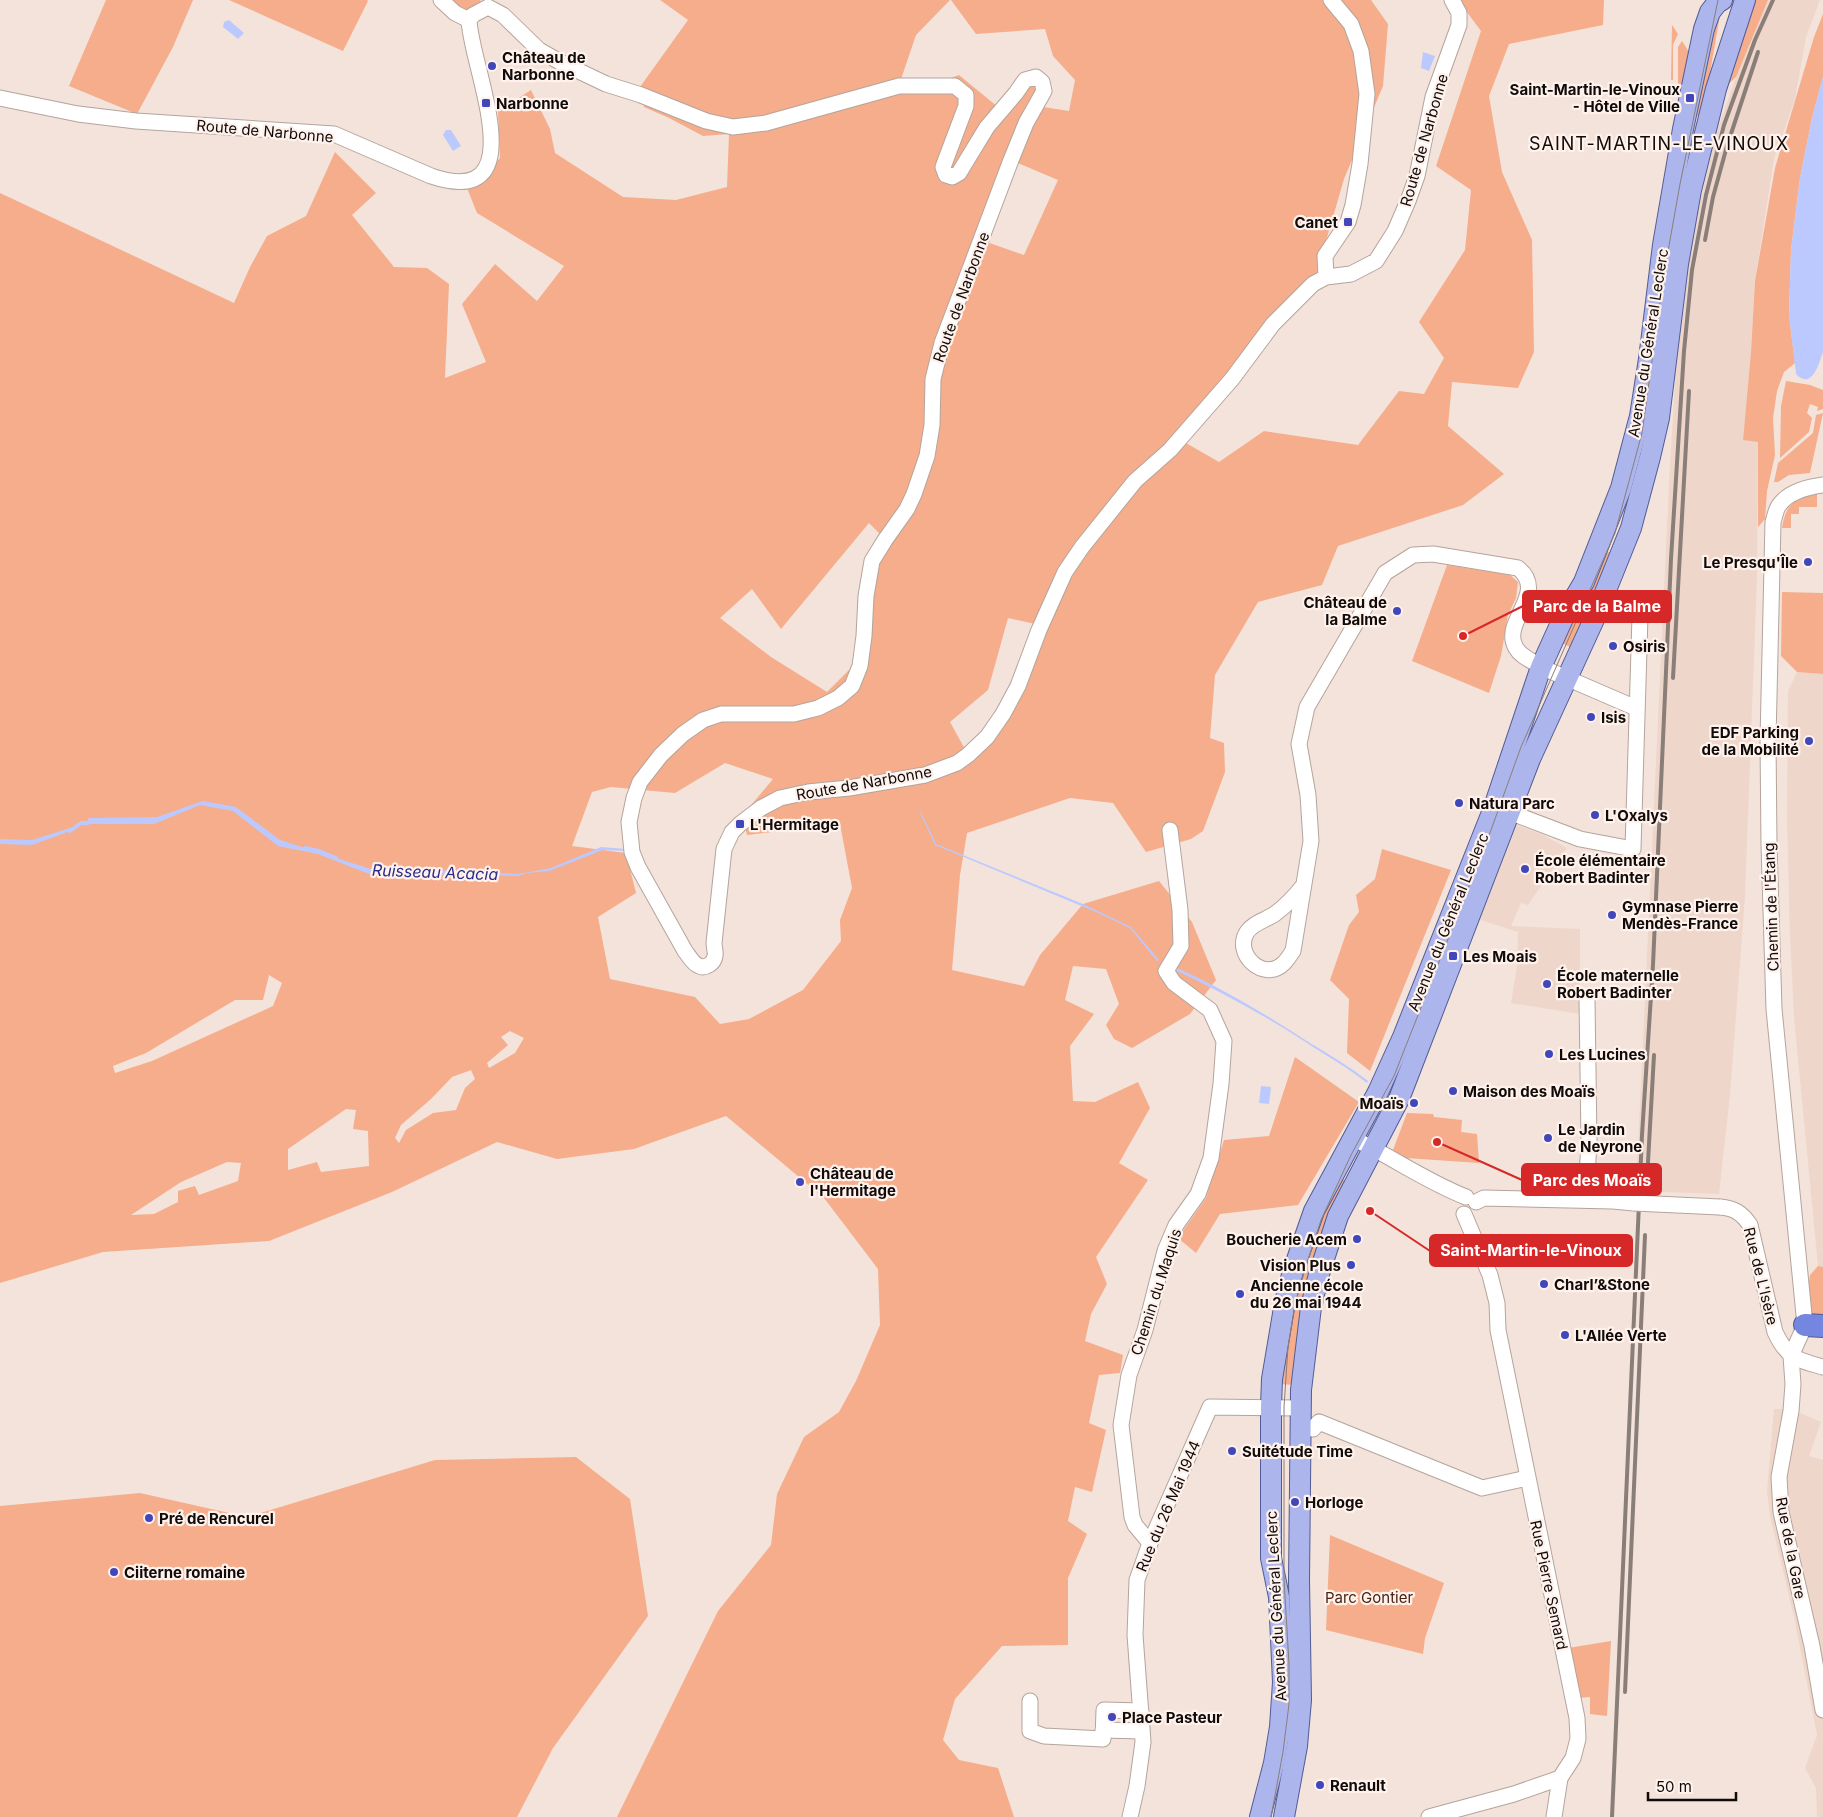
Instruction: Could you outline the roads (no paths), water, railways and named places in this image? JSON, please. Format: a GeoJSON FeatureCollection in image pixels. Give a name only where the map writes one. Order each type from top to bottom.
{"type":"FeatureCollection","features":[{"type":"Feature","properties":{"kind":"main road","name":"Avenue du Général Leclerc"},"geometry":{"type":"LineString","coordinates":[[1719,2],[1736,5],[1745,0]]}},
{"type":"Feature","properties":{"kind":"main road","name":"Avenue du Général Leclerc"},"geometry":{"type":"LineString","coordinates":[[1284,1817],[1297,1746],[1302,1700],[1299,1580],[1301,1390],[1311,1308],[1319,1274],[1338,1216],[1399,1099],[1530,759],[1621,554],[1640,501],[1659,418],[1678,264],[1691,190],[1721,71],[1745,0]]}},
{"type":"Feature","properties":{"kind":"main road","name":"Avenue du Général Leclerc"},"geometry":{"type":"LineString","coordinates":[[1719,2],[1729,9],[1730,19],[1720,55],[1721,71]]}},
{"type":"Feature","properties":{"kind":"main road","name":"Avenue du Général Leclerc"},"geometry":{"type":"LineString","coordinates":[[1260,1817],[1274,1763],[1280,1727],[1283,1682],[1278,1597],[1271,1558],[1271,1407],[1272,1378],[1285,1302],[1314,1211],[1378,1092],[1403,1037],[1492,810],[1541,667],[1565,614],[1584,582],[1621,488],[1643,397],[1663,245],[1683,129],[1705,21],[1719,2]]}},
{"type":"Feature","properties":{"kind":"street"},"geometry":{"type":"LineString","coordinates":[[441,0],[455,13],[469,20]]}},
{"type":"Feature","properties":{"kind":"street"},"geometry":{"type":"LineString","coordinates":[[1326,276],[1325,256],[1348,222],[1352,205],[1360,164],[1367,94],[1361,51],[1351,24],[1331,0]]}},
{"type":"Feature","properties":{"kind":"street","name":"Route de Narbonne"},"geometry":{"type":"LineString","coordinates":[[0,98],[78,114],[136,121],[334,134],[431,176],[446,181],[464,182],[476,177],[487,169],[491,155],[489,116],[469,20],[473,15],[488,7],[503,15],[539,50],[560,62],[606,84],[641,95],[706,121],[733,127],[766,123],[899,86],[955,86],[966,95],[966,106],[943,167],[946,175],[952,177],[959,173],[987,127],[1025,80],[1036,77],[1042,82],[1044,91],[1026,123],[1011,160],[942,343],[933,380],[932,424],[927,456],[914,494],[907,509],[872,561],[866,596],[860,666],[852,686],[838,698],[818,708],[794,714],[721,714],[703,720],[683,734],[661,755],[640,782],[634,798],[629,822],[632,848],[638,867],[685,951],[693,962],[700,967],[712,964],[715,956],[716,916],[724,848],[732,832],[761,808],[780,798],[808,792],[849,788],[925,775],[956,763],[968,755],[987,737],[1003,714],[1018,686],[1039,630],[1065,572],[1082,547],[1135,481],[1170,450],[1232,378],[1273,324],[1313,284],[1326,276],[1351,274],[1376,261],[1395,230],[1417,176],[1433,97],[1459,25],[1459,13],[1452,0]]}},
{"type":"Feature","properties":{"kind":"street","name":"Chemin de l'Étang"},"geometry":{"type":"LineString","coordinates":[[1791,1356],[1814,1326],[1800,1262],[1775,1026],[1769,845],[1768,740],[1773,522],[1779,505],[1789,495],[1810,487],[1823,485]]}},
{"type":"Feature","properties":{"kind":"street"},"geometry":{"type":"LineString","coordinates":[[1303,886],[1288,904],[1274,915],[1254,925],[1247,932],[1244,950],[1249,961],[1257,967],[1267,970],[1279,967],[1285,963],[1292,951],[1311,841],[1308,795],[1299,744],[1308,707],[1386,573],[1398,563],[1414,555],[1433,554],[1518,568],[1526,574],[1529,582],[1529,592],[1514,630],[1513,642],[1516,649],[1541,667],[1636,708]]}},
{"type":"Feature","properties":{"kind":"street"},"geometry":{"type":"LineString","coordinates":[[1509,812],[1580,839],[1633,849],[1640,616]]}},
{"type":"Feature","properties":{"kind":"street","name":"Chemin du Maquis"},"geometry":{"type":"LineString","coordinates":[[1150,1543],[1135,1525],[1132,1517],[1121,1425],[1122,1417],[1129,1375],[1145,1330],[1165,1251],[1176,1225],[1198,1194],[1211,1158],[1221,1084],[1224,1041],[1210,1010],[1174,983],[1166,971],[1182,946],[1180,910],[1170,830]]}},
{"type":"Feature","properties":{"kind":"street"},"geometry":{"type":"LineString","coordinates":[[1587,1176],[1589,1142],[1588,1000]]}},
{"type":"Feature","properties":{"kind":"street"},"geometry":{"type":"LineString","coordinates":[[1352,1138],[1440,1187],[1468,1207]]}},
{"type":"Feature","properties":{"kind":"street","name":"Rue de L'Isère"},"geometry":{"type":"LineString","coordinates":[[1468,1207],[1484,1198],[1613,1201],[1732,1209],[1745,1217],[1750,1225],[1775,1332],[1780,1343],[1791,1356]]}},
{"type":"Feature","properties":{"kind":"street","name":"Rue Pierre Semard"},"geometry":{"type":"LineString","coordinates":[[1468,1207],[1496,1303],[1498,1330],[1577,1718],[1578,1739],[1573,1758],[1560,1778]]}},
{"type":"Feature","properties":{"kind":"street"},"geometry":{"type":"LineString","coordinates":[[1791,1356],[1803,1362],[1823,1367]]}},
{"type":"Feature","properties":{"kind":"street","name":"Rue de la Gare"},"geometry":{"type":"LineString","coordinates":[[1791,1356],[1793,1384],[1791,1411],[1779,1477],[1781,1512],[1812,1646],[1823,1710]]}},
{"type":"Feature","properties":{"kind":"street","name":"Rue du 26 Mai 1944"},"geometry":{"type":"LineString","coordinates":[[1130,1817],[1137,1786],[1142,1731],[1135,1635],[1135,1605],[1138,1580],[1150,1543],[1210,1407],[1301,1408]]}},
{"type":"Feature","properties":{"kind":"street"},"geometry":{"type":"LineString","coordinates":[[1312,1428],[1319,1422],[1482,1488],[1527,1478]]}},
{"type":"Feature","properties":{"kind":"street"},"geometry":{"type":"LineString","coordinates":[[1030,1701],[1030,1731],[1036,1734],[1103,1739],[1104,1710],[1141,1711]]}},
{"type":"Feature","properties":{"kind":"street"},"geometry":{"type":"LineString","coordinates":[[1103,1730],[1142,1731]]}},
{"type":"Feature","properties":{"kind":"street"},"geometry":{"type":"LineString","coordinates":[[1429,1817],[1514,1794],[1560,1778],[1554,1817]]}},
{"type":"Feature","properties":{"kind":"water"},"geometry":{"type":"Polygon","coordinates":[[[229,20],[244,33],[238,39],[223,27],[224,22],[229,20]]]}},
{"type":"Feature","properties":{"kind":"water"},"geometry":{"type":"Polygon","coordinates":[[[1423,52],[1435,56],[1429,71],[1421,68],[1423,52]]]}},
{"type":"Feature","properties":{"kind":"water"},"geometry":{"type":"Polygon","coordinates":[[[1823,77],[1823,352],[1814,373],[1806,379],[1796,374],[1789,315],[1791,250],[1800,178],[1812,118],[1823,77]]]}},
{"type":"Feature","properties":{"kind":"water"},"geometry":{"type":"Polygon","coordinates":[[[446,130],[451,130],[461,146],[453,151],[443,135],[446,130]]]}},
{"type":"Feature","properties":{"kind":"water"},"geometry":{"type":"Polygon","coordinates":[[[203,801],[236,807],[280,840],[374,870],[389,868],[407,872],[416,869],[518,874],[551,868],[601,847],[626,849],[626,851],[603,850],[549,871],[527,873],[519,876],[416,874],[404,877],[369,874],[318,854],[278,846],[233,811],[200,805],[154,824],[85,824],[89,818],[157,817],[203,801]]]}},
{"type":"Feature","properties":{"kind":"water"},"geometry":{"type":"Polygon","coordinates":[[[920,812],[936,844],[1083,904],[1131,927],[1159,960],[1157,961],[1130,928],[935,845],[920,812]]]}},
{"type":"Feature","properties":{"kind":"water"},"geometry":{"type":"Polygon","coordinates":[[[73,827],[76,829],[32,845],[0,844],[0,839],[32,840],[73,827]]]}},
{"type":"Feature","properties":{"kind":"water"},"geometry":{"type":"Polygon","coordinates":[[[1175,967],[1261,1012],[1347,1066],[1368,1081],[1367,1083],[1344,1066],[1272,1021],[1173,969],[1175,967]]]}},
{"type":"Feature","properties":{"kind":"water"},"geometry":{"type":"Polygon","coordinates":[[[1261,1086],[1271,1087],[1269,1104],[1259,1103],[1261,1086]]]}},
{"type":"Feature","properties":{"kind":"waterway","name":"Ruisseau Acacia"},"geometry":{"type":"LineString","coordinates":[[70,831],[81,823],[88,823]]}},
{"type":"Feature","properties":{"kind":"waterway","name":"Ruisseau Acacia"},"geometry":{"type":"LineString","coordinates":[[305,848],[336,858]]}},
{"type":"Feature","properties":{"kind":"tram line"},"geometry":{"type":"LineString","coordinates":[[1271,1817],[1283,1752],[1289,1704],[1289,1664],[1284,1579],[1284,1407],[1288,1347],[1295,1304],[1321,1220],[1351,1155],[1394,1076],[1491,830],[1521,747],[1615,533],[1642,433],[1664,274],[1680,184],[1718,0]]}},
{"type":"Feature","properties":{"kind":"railway"},"geometry":{"type":"LineString","coordinates":[[1612,1817],[1642,1135],[1653,965],[1671,559],[1684,351],[1692,270],[1706,195],[1724,125],[1755,40],[1773,0]]}},
{"type":"Feature","properties":{"kind":"railway"},"geometry":{"type":"LineString","coordinates":[[1705,240],[1713,197],[1727,146],[1758,52]]}},
{"type":"Feature","properties":{"kind":"railway"},"geometry":{"type":"LineString","coordinates":[[1673,678],[1689,391]]}},
{"type":"Feature","properties":{"kind":"railway"},"geometry":{"type":"LineString","coordinates":[[1647,1180],[1654,1055]]}},
{"type":"Feature","properties":{"kind":"railway"},"geometry":{"type":"LineString","coordinates":[[1625,1692],[1645,1235]]}},
{"type":"Feature","properties":{"kind":"place","name":"Château de Narbonne"},"geometry":{"type":"Point","coordinates":[492,66]}},
{"type":"Feature","properties":{"kind":"place","name":"Saint-Martin-le-Vinoux - Hôtel de Ville"},"geometry":{"type":"Point","coordinates":[1690,98]}},
{"type":"Feature","properties":{"kind":"place","name":"Narbonne"},"geometry":{"type":"Point","coordinates":[486,103]}},
{"type":"Feature","properties":{"kind":"place","name":"Canet"},"geometry":{"type":"Point","coordinates":[1348,222]}},
{"type":"Feature","properties":{"kind":"place","name":"Le Presqu'Île"},"geometry":{"type":"Point","coordinates":[1808,562]}},
{"type":"Feature","properties":{"kind":"place","name":"Château de la Balme"},"geometry":{"type":"Point","coordinates":[1397,611]}},
{"type":"Feature","properties":{"kind":"place","name":"Parc de la Balme"},"geometry":{"type":"Point","coordinates":[1463,636]}},
{"type":"Feature","properties":{"kind":"place","name":"Osiris"},"geometry":{"type":"Point","coordinates":[1613,646]}},
{"type":"Feature","properties":{"kind":"place","name":"Isis"},"geometry":{"type":"Point","coordinates":[1591,717]}},
{"type":"Feature","properties":{"kind":"place","name":"EDF Parking de la Mobilité"},"geometry":{"type":"Point","coordinates":[1809,741]}},
{"type":"Feature","properties":{"kind":"place","name":"Natura Parc"},"geometry":{"type":"Point","coordinates":[1459,803]}},
{"type":"Feature","properties":{"kind":"place","name":"L'Oxalys"},"geometry":{"type":"Point","coordinates":[1595,815]}},
{"type":"Feature","properties":{"kind":"place","name":"L'Hermitage"},"geometry":{"type":"Point","coordinates":[740,824]}},
{"type":"Feature","properties":{"kind":"place","name":"École élémentaire Robert Badinter"},"geometry":{"type":"Point","coordinates":[1525,869]}},
{"type":"Feature","properties":{"kind":"place","name":"Gymnase Pierre Mendès-France"},"geometry":{"type":"Point","coordinates":[1612,915]}},
{"type":"Feature","properties":{"kind":"place","name":"Les Moais"},"geometry":{"type":"Point","coordinates":[1453,956]}},
{"type":"Feature","properties":{"kind":"place","name":"École maternelle Robert Badinter"},"geometry":{"type":"Point","coordinates":[1547,984]}},
{"type":"Feature","properties":{"kind":"place","name":"Les Lucines"},"geometry":{"type":"Point","coordinates":[1549,1054]}},
{"type":"Feature","properties":{"kind":"place","name":"Maison des Moaïs"},"geometry":{"type":"Point","coordinates":[1453,1091]}},
{"type":"Feature","properties":{"kind":"place","name":"Moaïs"},"geometry":{"type":"Point","coordinates":[1414,1103]}},
{"type":"Feature","properties":{"kind":"place","name":"Le Jardin de Neyrone"},"geometry":{"type":"Point","coordinates":[1548,1138]}},
{"type":"Feature","properties":{"kind":"place","name":"Parc des Moaïs"},"geometry":{"type":"Point","coordinates":[1437,1142]}},
{"type":"Feature","properties":{"kind":"place","name":"Château de l'Hermitage"},"geometry":{"type":"Point","coordinates":[800,1182]}},
{"type":"Feature","properties":{"kind":"place","name":"Saint-Martin-le-Vinoux"},"geometry":{"type":"Point","coordinates":[1370,1211]}},
{"type":"Feature","properties":{"kind":"place","name":"Boucherie Acem"},"geometry":{"type":"Point","coordinates":[1357,1239]}},
{"type":"Feature","properties":{"kind":"place","name":"Vision Plus"},"geometry":{"type":"Point","coordinates":[1351,1265]}},
{"type":"Feature","properties":{"kind":"place","name":"Charl’&Stone"},"geometry":{"type":"Point","coordinates":[1544,1284]}},
{"type":"Feature","properties":{"kind":"place","name":"Ancienne école du 26 mai 1944"},"geometry":{"type":"Point","coordinates":[1240,1294]}},
{"type":"Feature","properties":{"kind":"place","name":"L'Allée Verte"},"geometry":{"type":"Point","coordinates":[1565,1335]}},
{"type":"Feature","properties":{"kind":"place","name":"Suitétude Time"},"geometry":{"type":"Point","coordinates":[1232,1451]}},
{"type":"Feature","properties":{"kind":"place","name":"Horloge"},"geometry":{"type":"Point","coordinates":[1295,1502]}},
{"type":"Feature","properties":{"kind":"place","name":"Pré de Rencurel"},"geometry":{"type":"Point","coordinates":[149,1518]}},
{"type":"Feature","properties":{"kind":"place","name":"Ciiterne romaine"},"geometry":{"type":"Point","coordinates":[114,1572]}},
{"type":"Feature","properties":{"kind":"place","name":"Place Pasteur"},"geometry":{"type":"Point","coordinates":[1112,1717]}},
{"type":"Feature","properties":{"kind":"place","name":"Renault"},"geometry":{"type":"Point","coordinates":[1320,1785]}},
{"type":"Feature","properties":{"kind":"district","name":"SAINT-MARTIN-LE-VINOUX"},"geometry":{"type":"Point","coordinates":[1659,143]}},
{"type":"Feature","properties":{"kind":"park label","name":"Parc Gontier"},"geometry":{"type":"Point","coordinates":[1369,1597]}}]}
